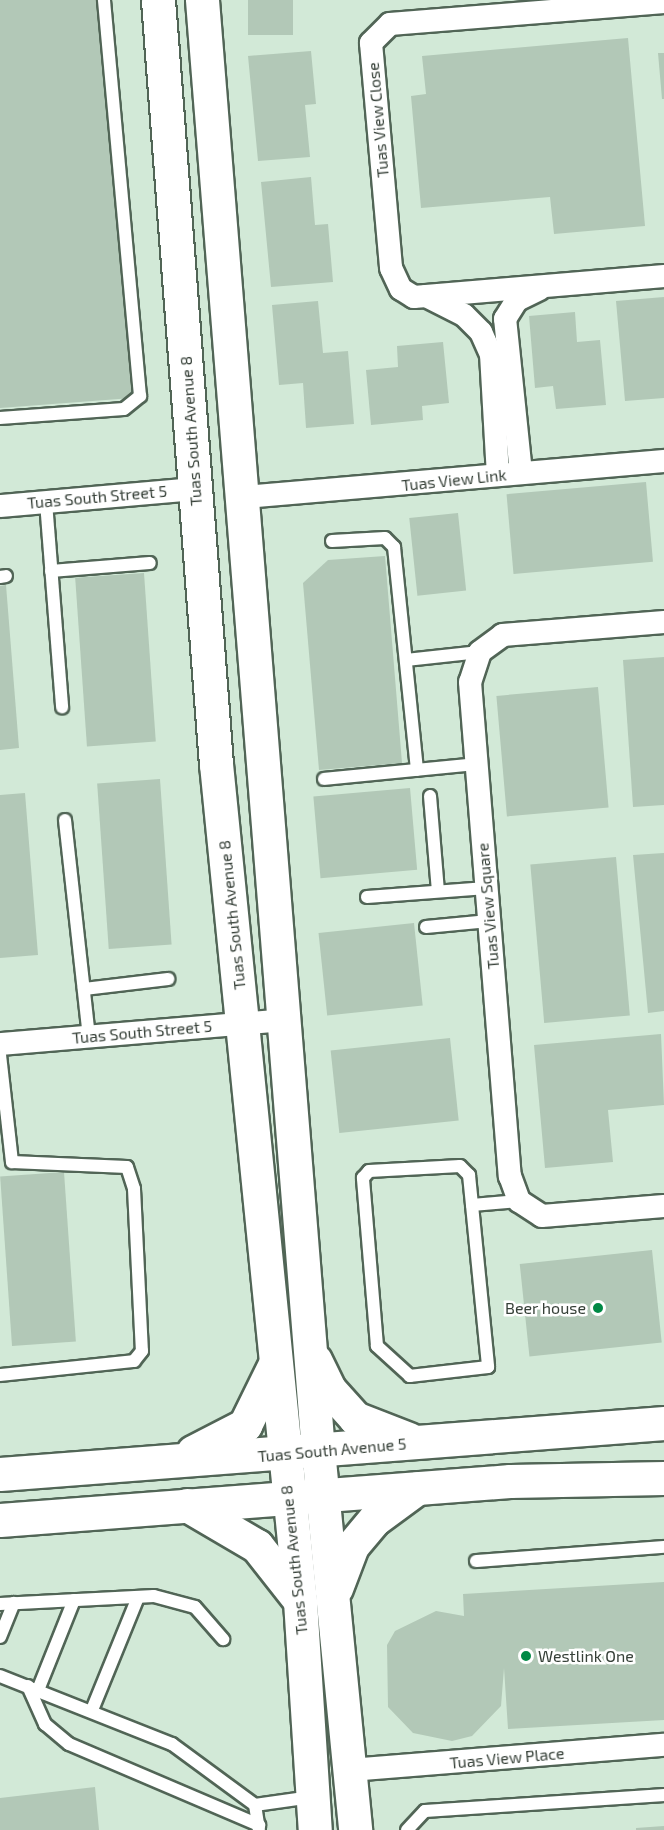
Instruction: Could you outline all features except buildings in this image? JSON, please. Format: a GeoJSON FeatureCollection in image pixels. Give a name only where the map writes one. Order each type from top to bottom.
{"type":"FeatureCollection","features":[{"type":"Feature","properties":{"kind":"street","name":"Tuas South Avenue 8"},"geometry":{"type":"LineString","coordinates":[[158,0],[195,489],[274,1364],[300,1601],[315,1830]]}},
{"type":"Feature","properties":{"kind":"street"},"geometry":{"type":"LineString","coordinates":[[202,0],[318,1450],[335,1599],[355,1830]]}},
{"type":"Feature","properties":{"kind":"street","name":"Tuas View Close"},"geometry":{"type":"LineString","coordinates":[[498,475],[491,354],[481,332],[464,315],[426,296],[401,289],[392,268],[371,43],[376,35],[390,24],[664,2]]}},
{"type":"Feature","properties":{"kind":"street","name":"Tuas View Close"},"geometry":{"type":"LineString","coordinates":[[426,296],[664,276]]}},
{"type":"Feature","properties":{"kind":"street","name":"Tuas View Close"},"geometry":{"type":"LineString","coordinates":[[521,473],[505,319],[518,300],[544,287]]}},
{"type":"Feature","properties":{"kind":"street","name":"Tuas View Link"},"geometry":{"type":"LineString","coordinates":[[243,498],[664,461]]}},
{"type":"Feature","properties":{"kind":"street","name":"Tuas South Street 5"},"geometry":{"type":"LineString","coordinates":[[0,506],[195,489]]}},
{"type":"Feature","properties":{"kind":"street"},"geometry":{"type":"LineString","coordinates":[[480,652],[503,635],[664,622]]}},
{"type":"Feature","properties":{"kind":"street","name":"Tuas View Square"},"geometry":{"type":"LineString","coordinates":[[480,652],[470,682],[510,1176],[519,1201]]}},
{"type":"Feature","properties":{"kind":"street","name":"Tuas South Street 5"},"geometry":{"type":"LineString","coordinates":[[0,1044],[285,1020]]}},
{"type":"Feature","properties":{"kind":"street"},"geometry":{"type":"LineString","coordinates":[[519,1201],[543,1216],[664,1206]]}},
{"type":"Feature","properties":{"kind":"street"},"geometry":{"type":"LineString","coordinates":[[311,1353],[329,1389],[355,1418],[418,1443]]}},
{"type":"Feature","properties":{"kind":"street"},"geometry":{"type":"LineString","coordinates":[[163,1462],[232,1436],[245,1425],[274,1364]]}},
{"type":"Feature","properties":{"kind":"street","name":"Tuas South Avenue 5"},"geometry":{"type":"LineString","coordinates":[[0,1474],[284,1454],[664,1423]]}},
{"type":"Feature","properties":{"kind":"street"},"geometry":{"type":"LineString","coordinates":[[0,1520],[417,1488],[664,1478]]}},
{"type":"Feature","properties":{"kind":"street"},"geometry":{"type":"LineString","coordinates":[[335,1599],[352,1546],[375,1519],[417,1488]]}},
{"type":"Feature","properties":{"kind":"street"},"geometry":{"type":"LineString","coordinates":[[187,1505],[257,1546],[300,1601]]}},
{"type":"Feature","properties":{"kind":"street","name":"Tuas View Place"},"geometry":{"type":"LineString","coordinates":[[350,1770],[664,1745]]}},
{"type":"Feature","properties":{"kind":"lane"},"geometry":{"type":"LineString","coordinates":[[0,418],[124,409],[140,396],[104,0]]}},
{"type":"Feature","properties":{"kind":"lane"},"geometry":{"type":"LineString","coordinates":[[46,502],[62,707]]}},
{"type":"Feature","properties":{"kind":"lane"},"geometry":{"type":"LineString","coordinates":[[332,541],[392,542],[417,770]]}},
{"type":"Feature","properties":{"kind":"lane"},"geometry":{"type":"LineString","coordinates":[[51,571],[150,563]]}},
{"type":"Feature","properties":{"kind":"lane"},"geometry":{"type":"LineString","coordinates":[[406,660],[480,652]]}},
{"type":"Feature","properties":{"kind":"lane"},"geometry":{"type":"LineString","coordinates":[[324,779],[477,764]]}},
{"type":"Feature","properties":{"kind":"lane"},"geometry":{"type":"LineString","coordinates":[[430,796],[438,891]]}},
{"type":"Feature","properties":{"kind":"lane"},"geometry":{"type":"LineString","coordinates":[[65,820],[89,1036]]}},
{"type":"Feature","properties":{"kind":"lane"},"geometry":{"type":"LineString","coordinates":[[367,897],[487,888]]}},
{"type":"Feature","properties":{"kind":"lane"},"geometry":{"type":"LineString","coordinates":[[426,927],[489,921]]}},
{"type":"Feature","properties":{"kind":"lane"},"geometry":{"type":"LineString","coordinates":[[84,988],[168,979]]}},
{"type":"Feature","properties":{"kind":"lane"},"geometry":{"type":"LineString","coordinates":[[0,1055],[6,1163],[127,1167],[134,1189],[142,1351],[134,1360],[0,1375]]}},
{"type":"Feature","properties":{"kind":"lane"},"geometry":{"type":"LineString","coordinates":[[460,1166],[468,1172],[472,1205],[488,1367],[410,1376],[377,1346],[364,1175],[460,1166]]}},
{"type":"Feature","properties":{"kind":"lane"},"geometry":{"type":"LineString","coordinates":[[472,1205],[519,1201]]}},
{"type":"Feature","properties":{"kind":"lane"},"geometry":{"type":"LineString","coordinates":[[476,1561],[664,1547]]}},
{"type":"Feature","properties":{"kind":"lane"},"geometry":{"type":"LineString","coordinates":[[92,1710],[138,1597]]}},
{"type":"Feature","properties":{"kind":"lane"},"geometry":{"type":"LineString","coordinates":[[0,1604],[138,1597],[195,1607],[223,1639]]}},
{"type":"Feature","properties":{"kind":"lane"},"geometry":{"type":"LineString","coordinates":[[74,1600],[33,1688],[45,1724],[57,1736],[259,1827]]}},
{"type":"Feature","properties":{"kind":"lane"},"geometry":{"type":"LineString","coordinates":[[0,1637],[14,1603]]}},
{"type":"Feature","properties":{"kind":"lane"},"geometry":{"type":"LineString","coordinates":[[0,1676],[92,1710],[172,1744],[255,1805],[259,1827]]}},
{"type":"Feature","properties":{"kind":"lane"},"geometry":{"type":"LineString","coordinates":[[407,1830],[425,1811],[664,1795]]}},
{"type":"Feature","properties":{"kind":"lane"},"geometry":{"type":"LineString","coordinates":[[255,1805],[312,1797]]}},
{"type":"Feature","properties":{"kind":"place","name":"Beer house"},"geometry":{"type":"Point","coordinates":[598,1308]}},
{"type":"Feature","properties":{"kind":"place","name":"Westlink One"},"geometry":{"type":"Point","coordinates":[526,1656]}}]}
